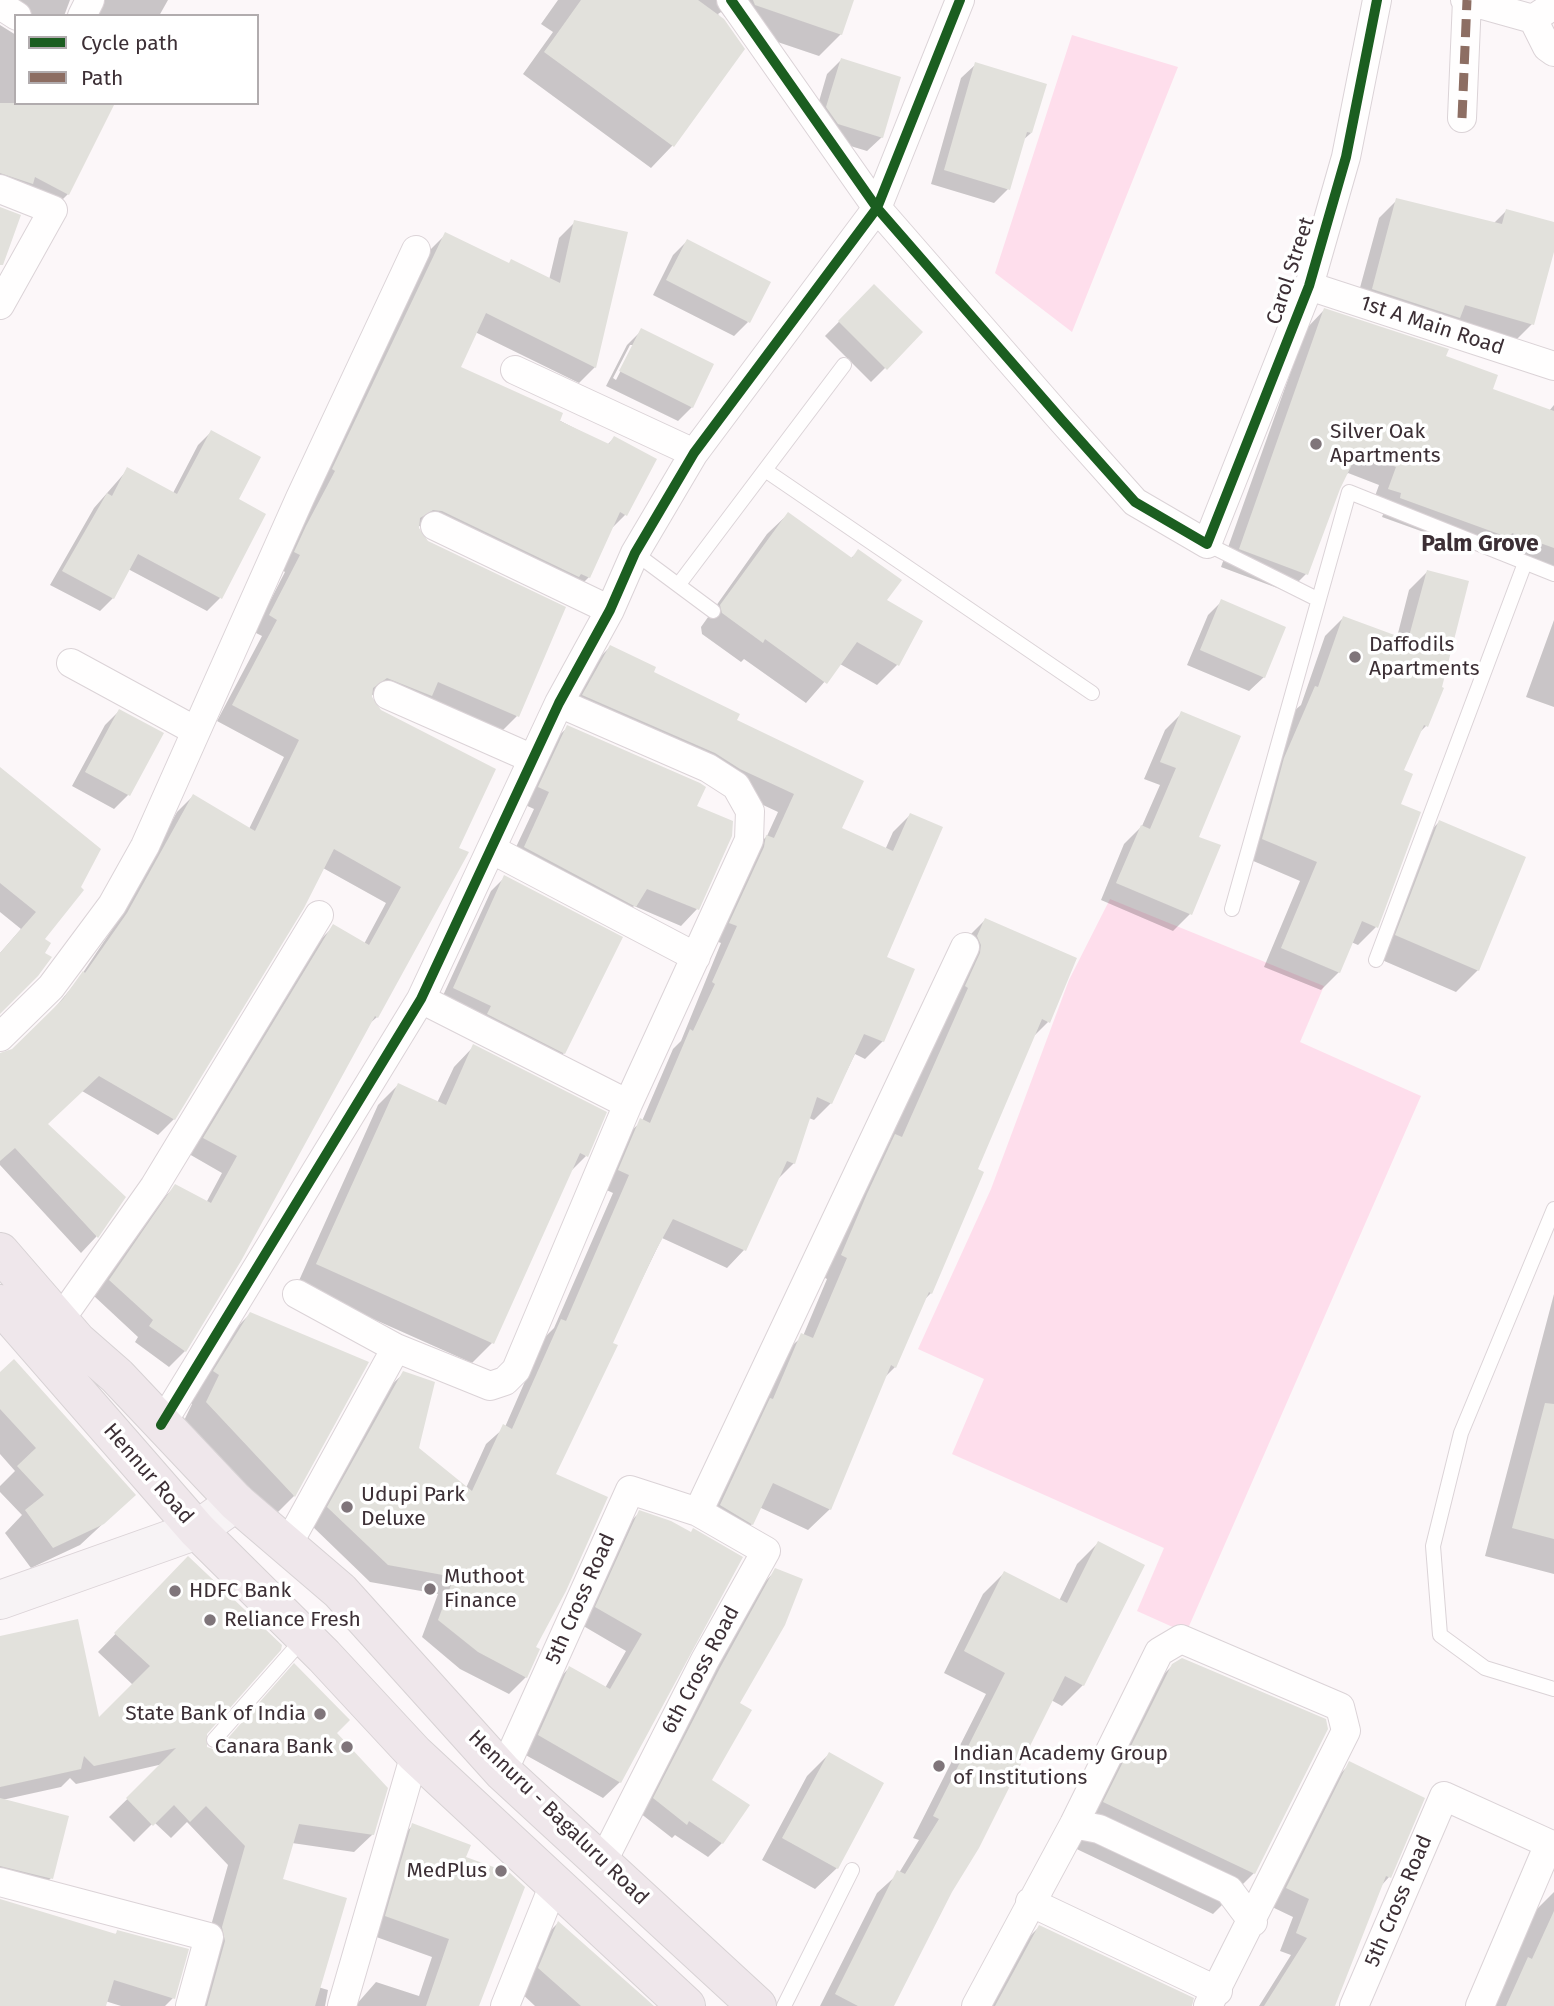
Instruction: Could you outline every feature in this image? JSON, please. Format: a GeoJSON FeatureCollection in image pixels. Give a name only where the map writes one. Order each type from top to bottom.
{"type":"FeatureCollection","features":[{"type":"Feature","properties":{"kind":"main road"},"geometry":{"type":"LineString","coordinates":[[0,1252],[100,1363],[117,1376],[236,1502]]}},
{"type":"Feature","properties":{"kind":"main road","name":"Hennur Road"},"geometry":{"type":"LineString","coordinates":[[0,1304],[197,1530],[305,1637]]}},
{"type":"Feature","properties":{"kind":"main road","name":"Hennuru - Bagaluru Road"},"geometry":{"type":"LineString","coordinates":[[236,1502],[340,1591],[503,1772],[603,1861],[757,2006]]}},
{"type":"Feature","properties":{"kind":"main road"},"geometry":{"type":"LineString","coordinates":[[305,1637],[415,1754],[686,2006]]}},
{"type":"Feature","properties":{"kind":"street"},"geometry":{"type":"LineString","coordinates":[[731,0],[877,208],[1135,502],[1207,544]]}},
{"type":"Feature","properties":{"kind":"street"},"geometry":{"type":"LineString","coordinates":[[161,1425],[421,999],[559,703],[610,610],[635,553],[694,453],[877,208],[960,0]]}},
{"type":"Feature","properties":{"kind":"street","name":"Carol Street"},"geometry":{"type":"LineString","coordinates":[[1207,544],[1310,286],[1346,157],[1377,0]]}},
{"type":"Feature","properties":{"kind":"street"},"geometry":{"type":"LineString","coordinates":[[1462,118],[1466,0],[1543,12],[1547,47],[1554,52]]}},
{"type":"Feature","properties":{"kind":"street"},"geometry":{"type":"LineString","coordinates":[[0,189],[53,210],[0,305]]}},
{"type":"Feature","properties":{"kind":"street"},"geometry":{"type":"LineString","coordinates":[[0,1037],[51,987],[112,905],[145,846],[416,250]]}},
{"type":"Feature","properties":{"kind":"street","name":"1st A Main Road"},"geometry":{"type":"LineString","coordinates":[[1310,286],[1554,366]]}},
{"type":"Feature","properties":{"kind":"street"},"geometry":{"type":"LineString","coordinates":[[515,370],[694,453]]}},
{"type":"Feature","properties":{"kind":"street"},"geometry":{"type":"LineString","coordinates":[[435,526],[610,610]]}},
{"type":"Feature","properties":{"kind":"street"},"geometry":{"type":"LineString","coordinates":[[71,663],[196,731]]}},
{"type":"Feature","properties":{"kind":"street"},"geometry":{"type":"LineString","coordinates":[[388,695],[533,759]]}},
{"type":"Feature","properties":{"kind":"street"},"geometry":{"type":"LineString","coordinates":[[297,1294],[396,1348],[490,1385],[505,1381],[516,1370],[628,1104],[749,840],[750,811],[736,786],[708,768],[559,703]]}},
{"type":"Feature","properties":{"kind":"street"},"geometry":{"type":"LineString","coordinates":[[491,849],[696,957]]}},
{"type":"Feature","properties":{"kind":"street"},"geometry":{"type":"LineString","coordinates":[[60,1320],[154,1187],[319,915]]}},
{"type":"Feature","properties":{"kind":"street"},"geometry":{"type":"LineString","coordinates":[[698,1512],[965,947]]}},
{"type":"Feature","properties":{"kind":"street"},"geometry":{"type":"LineString","coordinates":[[421,999],[628,1104]]}},
{"type":"Feature","properties":{"kind":"street"},"geometry":{"type":"LineString","coordinates":[[287,1546],[396,1348]]}},
{"type":"Feature","properties":{"kind":"street","name":"5th Cross Road"},"geometry":{"type":"LineString","coordinates":[[503,1772],[630,1490],[698,1512]]}},
{"type":"Feature","properties":{"kind":"street"},"geometry":{"type":"LineString","coordinates":[[0,1600],[197,1530],[236,1502]]}},
{"type":"Feature","properties":{"kind":"street","name":"6th Cross Road"},"geometry":{"type":"LineString","coordinates":[[603,1861],[705,1660],[766,1552],[698,1512]]}},
{"type":"Feature","properties":{"kind":"street"},"geometry":{"type":"LineString","coordinates":[[976,2006],[1030,1902],[1074,1824],[1159,1652],[1181,1639],[1340,1706],[1346,1731],[1213,1998],[1030,1902]]}},
{"type":"Feature","properties":{"kind":"street"},"geometry":{"type":"LineString","coordinates":[[342,2006],[415,1754]]}},
{"type":"Feature","properties":{"kind":"street","name":"5th Cross Road"},"geometry":{"type":"LineString","coordinates":[[1354,2006],[1444,1796],[1552,1845]]}},
{"type":"Feature","properties":{"kind":"street"},"geometry":{"type":"LineString","coordinates":[[1074,1824],[1099,1829],[1229,1889],[1253,1922]]}},
{"type":"Feature","properties":{"kind":"street"},"geometry":{"type":"LineString","coordinates":[[1480,2006],[1552,1845]]}},
{"type":"Feature","properties":{"kind":"street"},"geometry":{"type":"LineString","coordinates":[[0,1882],[209,1937],[190,2006]]}},
{"type":"Feature","properties":{"kind":"street"},"geometry":{"type":"LineString","coordinates":[[505,2006],[554,1884]]}},
{"type":"Feature","properties":{"kind":"lane"},"geometry":{"type":"LineString","coordinates":[[679,584],[844,365]]}},
{"type":"Feature","properties":{"kind":"lane"},"geometry":{"type":"LineString","coordinates":[[765,470],[1091,693]]}},
{"type":"Feature","properties":{"kind":"lane"},"geometry":{"type":"LineString","coordinates":[[1233,909],[1317,599],[1349,492],[1554,574]]}},
{"type":"Feature","properties":{"kind":"lane"},"geometry":{"type":"LineString","coordinates":[[1207,544],[1317,599]]}},
{"type":"Feature","properties":{"kind":"lane"},"geometry":{"type":"LineString","coordinates":[[635,553],[713,611]]}},
{"type":"Feature","properties":{"kind":"lane"},"geometry":{"type":"LineString","coordinates":[[1376,960],[1525,563]]}},
{"type":"Feature","properties":{"kind":"lane"},"geometry":{"type":"LineString","coordinates":[[1554,1209],[1461,1433],[1433,1546],[1440,1635],[1485,1668],[1554,1689]]}},
{"type":"Feature","properties":{"kind":"lane"},"geometry":{"type":"LineString","coordinates":[[214,1740],[305,1637]]}},
{"type":"Feature","properties":{"kind":"lane"},"geometry":{"type":"LineString","coordinates":[[784,2006],[852,1870]]}},
{"type":"Feature","properties":{"kind":"shaded area"},"geometry":{"type":"Polygon","coordinates":[[[1072,35],[1178,67],[1072,332],[995,273],[1072,35]]]}},
{"type":"Feature","properties":{"kind":"shaded area"},"geometry":{"type":"Polygon","coordinates":[[[1110,899],[1324,986],[1300,1042],[1421,1096],[1186,1633],[1137,1611],[1164,1548],[952,1454],[984,1379],[918,1349],[991,1189],[1069,980],[1110,899]]]}},
{"type":"Feature","properties":{"kind":"building"},"geometry":{"type":"Polygon","coordinates":[[[581,0],[698,0],[724,19],[745,49],[674,147],[544,52],[581,0]]]}},
{"type":"Feature","properties":{"kind":"building"},"geometry":{"type":"Polygon","coordinates":[[[753,0],[854,0],[842,35],[755,5],[753,0]]]}},
{"type":"Feature","properties":{"kind":"building"},"geometry":{"type":"Polygon","coordinates":[[[841,58],[901,77],[883,138],[838,124],[826,107],[841,58]]]}},
{"type":"Feature","properties":{"kind":"building"},"geometry":{"type":"Polygon","coordinates":[[[975,62],[1047,84],[1032,133],[1027,132],[1010,190],[944,170],[975,62]]]}},
{"type":"Feature","properties":{"kind":"building"},"geometry":{"type":"Polygon","coordinates":[[[0,103],[114,105],[69,195],[35,177],[33,184],[0,173],[0,103]]]}},
{"type":"Feature","properties":{"kind":"building"},"geometry":{"type":"Polygon","coordinates":[[[1396,198],[1502,224],[1506,209],[1554,222],[1554,252],[1534,325],[1465,305],[1460,318],[1372,289],[1396,198]]]}},
{"type":"Feature","properties":{"kind":"building"},"geometry":{"type":"Polygon","coordinates":[[[0,207],[21,215],[3,265],[0,265],[0,207]]]}},
{"type":"Feature","properties":{"kind":"building"},"geometry":{"type":"Polygon","coordinates":[[[574,220],[628,232],[596,368],[486,313],[461,367],[563,413],[560,421],[609,444],[614,436],[657,459],[627,516],[620,512],[590,578],[581,574],[579,577],[442,511],[433,510],[420,518],[419,528],[428,541],[566,607],[519,717],[438,682],[432,696],[387,678],[373,688],[372,697],[381,710],[496,769],[459,848],[469,852],[378,1018],[375,1016],[241,1261],[186,1352],[149,1326],[153,1320],[109,1280],[175,1184],[211,1203],[237,1156],[203,1138],[333,924],[369,945],[401,887],[334,849],[304,908],[175,1120],[99,1076],[48,1124],[126,1197],[98,1238],[15,1148],[0,1161],[0,1053],[12,1049],[63,999],[83,971],[85,973],[127,913],[193,794],[255,831],[299,740],[232,705],[277,620],[269,615],[300,555],[294,552],[335,471],[332,469],[445,232],[509,263],[511,259],[560,283],[574,220]]]}},
{"type":"Feature","properties":{"kind":"building"},"geometry":{"type":"Polygon","coordinates":[[[687,239],[771,282],[750,323],[666,280],[687,239]]]}},
{"type":"Feature","properties":{"kind":"building"},"geometry":{"type":"Polygon","coordinates":[[[874,284],[923,332],[887,370],[838,321],[874,284]]]}},
{"type":"Feature","properties":{"kind":"building"},"geometry":{"type":"Polygon","coordinates":[[[1324,308],[1449,349],[1446,356],[1498,375],[1493,389],[1554,411],[1554,548],[1512,533],[1510,538],[1400,498],[1401,493],[1388,489],[1396,467],[1358,452],[1340,489],[1308,575],[1239,549],[1324,308]]]}},
{"type":"Feature","properties":{"kind":"building"},"geometry":{"type":"Polygon","coordinates":[[[641,328],[714,364],[693,408],[619,371],[641,328]]]}},
{"type":"Feature","properties":{"kind":"building"},"geometry":{"type":"Polygon","coordinates":[[[211,430],[261,457],[239,499],[266,514],[222,599],[138,554],[114,599],[62,571],[107,493],[112,496],[127,467],[177,494],[211,430]]]}},
{"type":"Feature","properties":{"kind":"building"},"geometry":{"type":"Polygon","coordinates":[[[788,512],[852,558],[858,549],[902,580],[887,600],[923,621],[899,666],[857,642],[827,684],[765,639],[763,643],[722,613],[720,605],[788,512]]]}},
{"type":"Feature","properties":{"kind":"building"},"geometry":{"type":"Polygon","coordinates":[[[1427,570],[1469,581],[1442,687],[1444,688],[1428,727],[1424,725],[1404,770],[1413,774],[1401,804],[1421,812],[1378,928],[1362,921],[1340,973],[1281,948],[1317,862],[1262,839],[1284,758],[1315,686],[1318,687],[1343,616],[1408,640],[1427,570]]]}},
{"type":"Feature","properties":{"kind":"building"},"geometry":{"type":"Polygon","coordinates":[[[1221,599],[1286,627],[1265,678],[1200,650],[1221,599]]]}},
{"type":"Feature","properties":{"kind":"building"},"geometry":{"type":"Polygon","coordinates":[[[610,645],[656,667],[654,672],[740,714],[737,720],[864,781],[842,828],[893,851],[910,813],[943,827],[887,957],[915,969],[884,1042],[864,1034],[832,1104],[817,1097],[795,1164],[787,1161],[746,1251],[673,1219],[654,1254],[613,1343],[618,1345],[556,1474],[608,1497],[566,1591],[536,1647],[540,1649],[527,1678],[478,1652],[438,1620],[454,1577],[388,1565],[327,1507],[403,1371],[435,1382],[419,1448],[472,1491],[503,1424],[512,1429],[561,1319],[566,1321],[629,1175],[618,1170],[640,1118],[650,1123],[690,1029],[693,1031],[715,984],[712,982],[737,926],[729,923],[764,847],[766,835],[774,838],[794,794],[740,769],[715,753],[582,695],[610,645]]]}},
{"type":"Feature","properties":{"kind":"building"},"geometry":{"type":"Polygon","coordinates":[[[119,709],[164,733],[130,796],[85,772],[119,709]]]}},
{"type":"Feature","properties":{"kind":"building"},"geometry":{"type":"Polygon","coordinates":[[[1181,711],[1241,736],[1199,837],[1221,845],[1192,915],[1116,883],[1141,825],[1150,829],[1176,768],[1160,762],[1181,711]]]}},
{"type":"Feature","properties":{"kind":"building"},"geometry":{"type":"Polygon","coordinates":[[[567,725],[700,783],[706,787],[697,806],[733,821],[732,836],[699,910],[647,889],[636,907],[524,847],[549,792],[538,787],[567,725]]]}},
{"type":"Feature","properties":{"kind":"building"},"geometry":{"type":"Polygon","coordinates":[[[0,767],[101,849],[81,887],[84,890],[45,939],[51,943],[45,953],[52,957],[38,976],[0,1014],[0,953],[36,912],[0,883],[0,767]]]}},
{"type":"Feature","properties":{"kind":"building"},"geometry":{"type":"Polygon","coordinates":[[[1439,820],[1526,857],[1479,971],[1395,935],[1439,820]]]}},
{"type":"Feature","properties":{"kind":"building"},"geometry":{"type":"Polygon","coordinates":[[[504,875],[623,937],[565,1054],[487,1014],[491,1006],[453,988],[504,875]]]}},
{"type":"Feature","properties":{"kind":"building"},"geometry":{"type":"Polygon","coordinates":[[[985,918],[1077,958],[1050,1023],[1042,1019],[978,1169],[984,1172],[932,1294],[929,1292],[896,1368],[891,1365],[831,1510],[773,1483],[753,1525],[720,1505],[770,1398],[773,1399],[801,1333],[813,1338],[847,1258],[841,1255],[867,1194],[895,1134],[902,1137],[968,988],[965,986],[980,953],[981,945],[977,936],[985,918]]]}},
{"type":"Feature","properties":{"kind":"building"},"geometry":{"type":"Polygon","coordinates":[[[473,1044],[607,1112],[588,1157],[580,1153],[494,1344],[316,1264],[398,1083],[446,1105],[473,1044]]]}},
{"type":"Feature","properties":{"kind":"building"},"geometry":{"type":"Polygon","coordinates":[[[250,1312],[369,1362],[295,1497],[206,1402],[219,1375],[213,1371],[250,1312]]]}},
{"type":"Feature","properties":{"kind":"building"},"geometry":{"type":"Polygon","coordinates":[[[14,1359],[136,1495],[104,1524],[53,1548],[25,1510],[44,1495],[17,1466],[36,1448],[0,1409],[0,1372],[14,1359]]]}},
{"type":"Feature","properties":{"kind":"building"},"geometry":{"type":"Polygon","coordinates":[[[1545,1403],[1554,1404],[1554,1539],[1512,1528],[1545,1403]]]}},
{"type":"Feature","properties":{"kind":"building"},"geometry":{"type":"Polygon","coordinates":[[[639,1510],[671,1521],[691,1532],[693,1528],[743,1557],[621,1783],[538,1735],[569,1666],[610,1689],[642,1634],[595,1607],[639,1510]]]}},
{"type":"Feature","properties":{"kind":"building"},"geometry":{"type":"Polygon","coordinates":[[[1098,1541],[1145,1565],[1084,1686],[1065,1676],[979,1848],[952,1892],[894,2006],[858,2006],[835,1994],[897,1870],[905,1874],[939,1819],[933,1816],[1005,1673],[964,1651],[1004,1571],[1067,1603],[1098,1541]]]}},
{"type":"Feature","properties":{"kind":"building"},"geometry":{"type":"Polygon","coordinates":[[[188,1556],[282,1645],[281,1650],[207,1734],[207,1747],[213,1749],[221,1746],[294,1663],[350,1720],[337,1733],[388,1788],[374,1835],[299,1824],[283,1879],[347,1898],[315,2006],[207,2006],[225,1941],[222,1927],[245,1846],[206,1806],[190,1822],[174,1805],[153,1826],[126,1798],[176,1748],[94,1766],[84,1756],[81,1769],[0,1787],[0,1636],[78,1619],[99,1717],[150,1666],[114,1633],[188,1556]]]}},
{"type":"Feature","properties":{"kind":"building"},"geometry":{"type":"Polygon","coordinates":[[[775,1568],[803,1579],[785,1625],[740,1703],[752,1710],[712,1780],[750,1805],[723,1844],[689,1821],[687,1825],[653,1798],[775,1568]]]}},
{"type":"Feature","properties":{"kind":"building"},"geometry":{"type":"Polygon","coordinates":[[[1182,1658],[1326,1719],[1328,1729],[1255,1874],[1103,1802],[1172,1664],[1182,1658]]]}},
{"type":"Feature","properties":{"kind":"building"},"geometry":{"type":"Polygon","coordinates":[[[829,1752],[884,1783],[838,1869],[782,1838],[829,1752]]]}},
{"type":"Feature","properties":{"kind":"building"},"geometry":{"type":"Polygon","coordinates":[[[1349,1761],[1425,1798],[1391,1878],[1386,1876],[1335,2006],[1264,2006],[1307,1938],[1296,1933],[1309,1899],[1286,1888],[1349,1761]]]}},
{"type":"Feature","properties":{"kind":"building"},"geometry":{"type":"Polygon","coordinates":[[[0,1798],[69,1816],[53,1879],[0,1866],[0,1798]]]}},
{"type":"Feature","properties":{"kind":"building"},"geometry":{"type":"Polygon","coordinates":[[[412,1823],[471,1845],[466,1857],[510,1873],[525,1887],[479,2006],[426,2006],[449,1939],[385,1916],[412,1823]]]}},
{"type":"Feature","properties":{"kind":"building"},"geometry":{"type":"Polygon","coordinates":[[[0,1899],[116,1934],[117,1930],[189,1949],[175,1999],[114,1980],[106,2006],[0,2006],[0,1899]]]}},
{"type":"Feature","properties":{"kind":"building"},"geometry":{"type":"Polygon","coordinates":[[[1554,1911],[1554,2006],[1506,2006],[1528,1957],[1532,1959],[1554,1911]]]}},
{"type":"Feature","properties":{"kind":"building"},"geometry":{"type":"Polygon","coordinates":[[[558,1921],[654,2006],[581,2006],[538,1968],[558,1921]]]}},
{"type":"Feature","properties":{"kind":"building"},"geometry":{"type":"Polygon","coordinates":[[[1039,1925],[1194,1998],[1192,2006],[995,2006],[1039,1925]]]}},
{"type":"Feature","properties":{"kind":"marked path"},"geometry":{"type":"LineString","coordinates":[[1462,118],[1467,0]]}},
{"type":"Feature","properties":{"kind":"cycle path"},"geometry":{"type":"LineString","coordinates":[[731,0],[877,208],[1060,418],[1135,502],[1207,544],[1309,286],[1346,157],[1377,0]]}},
{"type":"Feature","properties":{"kind":"cycle path"},"geometry":{"type":"LineString","coordinates":[[161,1425],[421,999],[559,703],[610,610],[635,553],[694,453],[877,208],[960,0]]}},
{"type":"Feature","properties":{"kind":"place","name":"Silver Oak Apartments"},"geometry":{"type":"Point","coordinates":[1316,444]}},
{"type":"Feature","properties":{"kind":"place","name":"Daffodils Apartments"},"geometry":{"type":"Point","coordinates":[1355,657]}},
{"type":"Feature","properties":{"kind":"place","name":"Udupi Park Deluxe"},"geometry":{"type":"Point","coordinates":[347,1507]}},
{"type":"Feature","properties":{"kind":"place","name":"Muthoot Finance"},"geometry":{"type":"Point","coordinates":[430,1589]}},
{"type":"Feature","properties":{"kind":"place","name":"HDFC Bank"},"geometry":{"type":"Point","coordinates":[175,1591]}},
{"type":"Feature","properties":{"kind":"place","name":"Reliance Fresh"},"geometry":{"type":"Point","coordinates":[210,1620]}},
{"type":"Feature","properties":{"kind":"place","name":"State Bank of India"},"geometry":{"type":"Point","coordinates":[320,1714]}},
{"type":"Feature","properties":{"kind":"place","name":"Canara Bank"},"geometry":{"type":"Point","coordinates":[347,1747]}},
{"type":"Feature","properties":{"kind":"place","name":"Indian Academy Group of Institutions"},"geometry":{"type":"Point","coordinates":[939,1766]}},
{"type":"Feature","properties":{"kind":"place","name":"MedPlus"},"geometry":{"type":"Point","coordinates":[501,1871]}},
{"type":"Feature","properties":{"kind":"district","name":"Palm Grove"},"geometry":{"type":"Point","coordinates":[1480,545]}}]}
